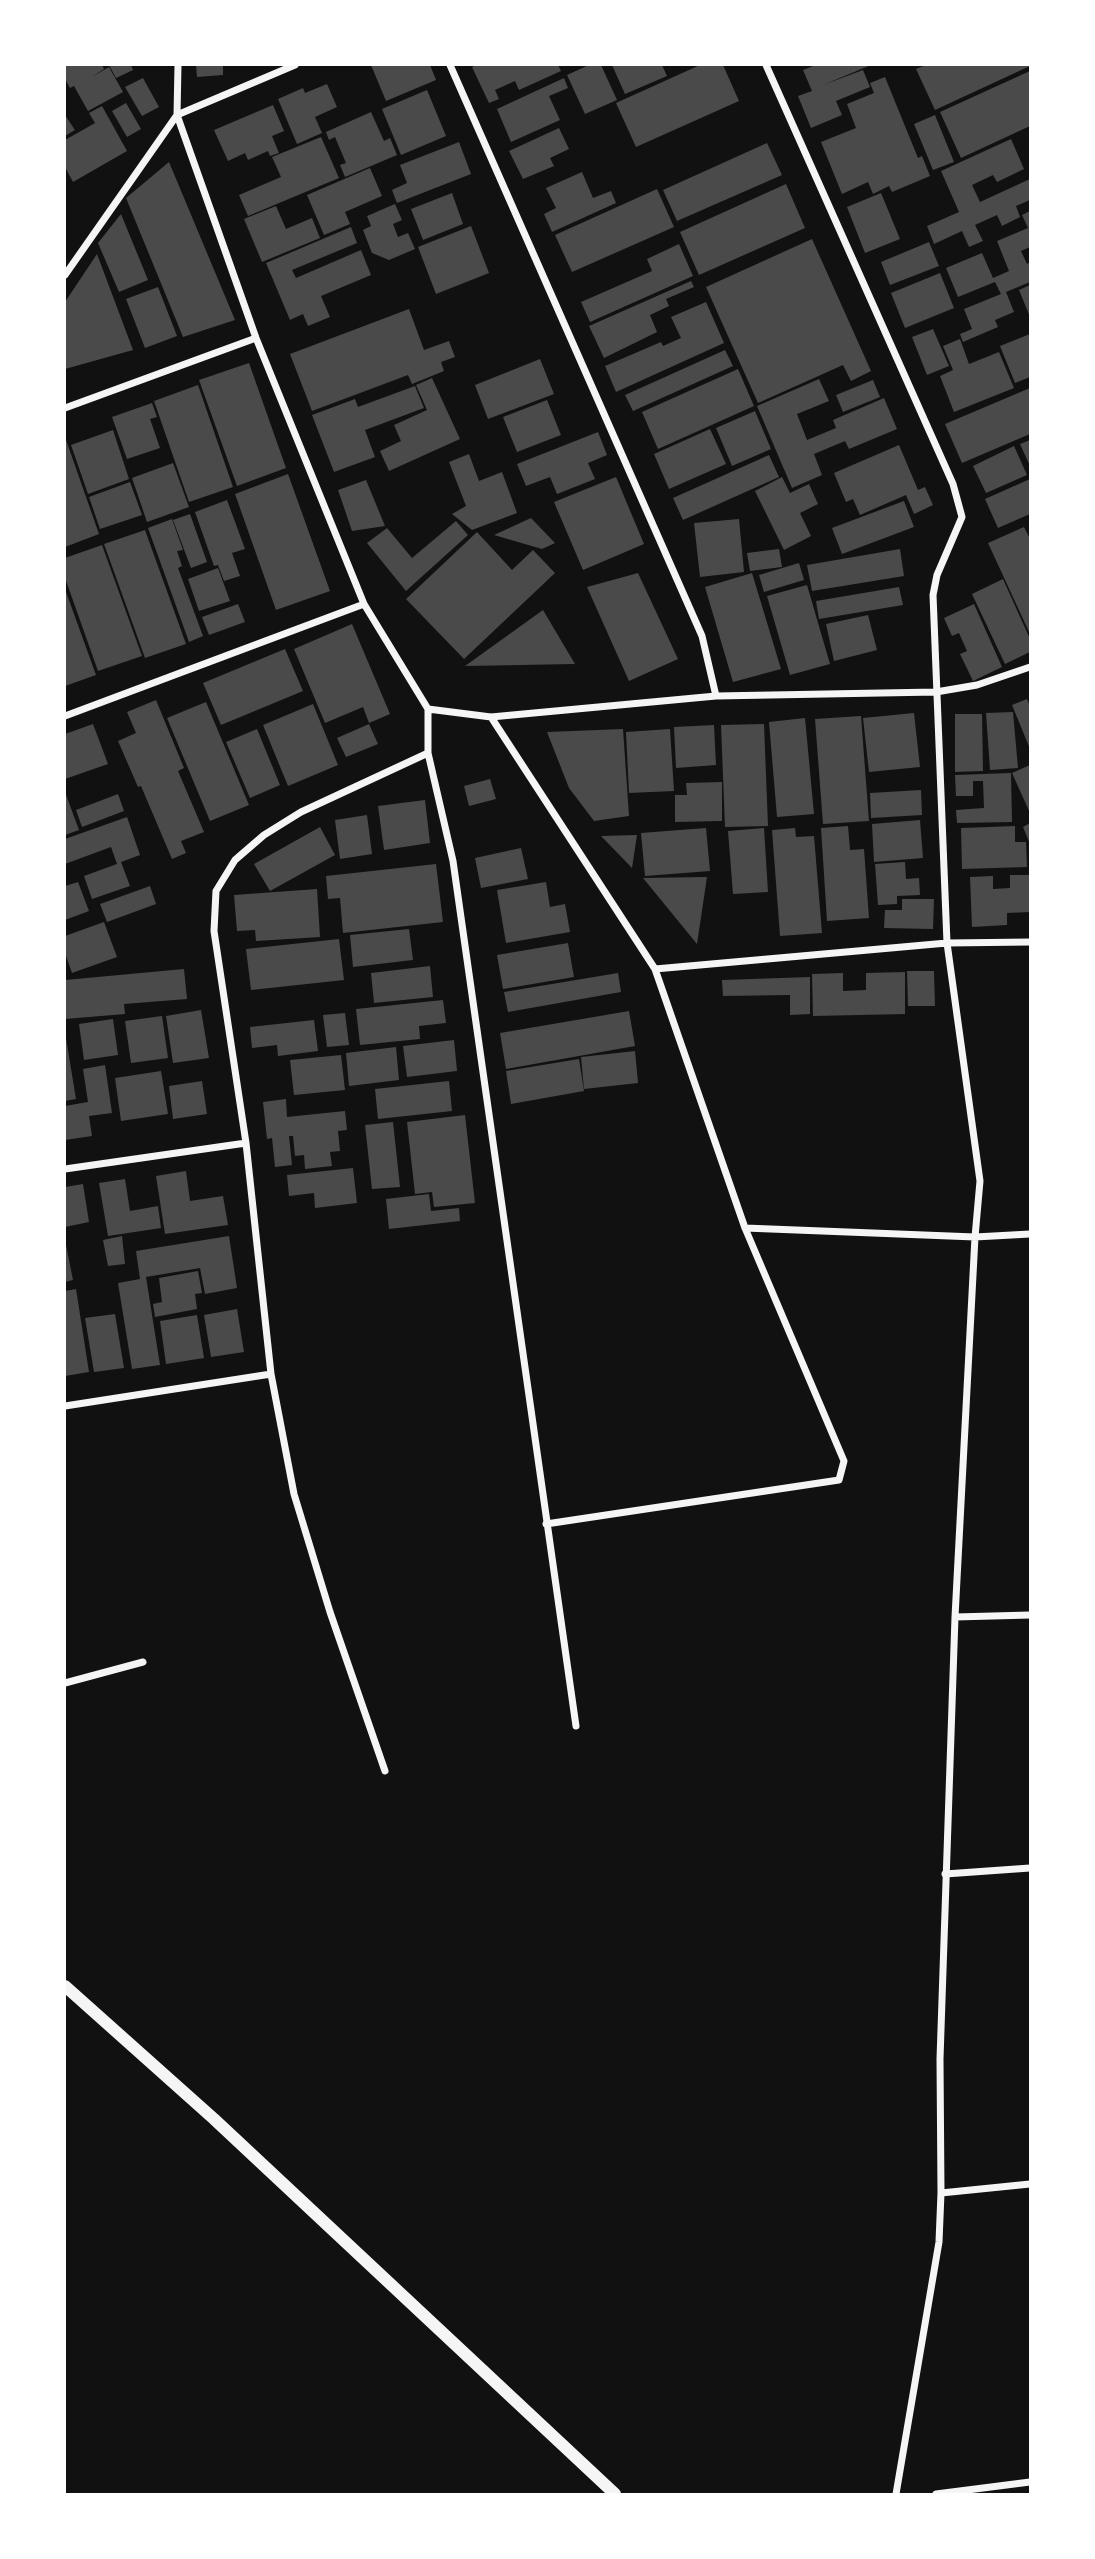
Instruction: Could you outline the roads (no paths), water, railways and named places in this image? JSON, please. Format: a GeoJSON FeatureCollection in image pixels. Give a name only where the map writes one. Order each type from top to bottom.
{"type":"FeatureCollection","features":[{"type":"Feature","properties":{"kind":"street"},"geometry":{"type":"LineString","coordinates":[[178,65],[177,115],[256,338],[364,604],[428,709],[428,753],[453,862],[576,1726]]}},
{"type":"Feature","properties":{"kind":"street"},"geometry":{"type":"LineString","coordinates":[[65,275],[177,115],[295,65]]}},
{"type":"Feature","properties":{"kind":"street"},"geometry":{"type":"LineString","coordinates":[[450,65],[702,636],[716,696]]}},
{"type":"Feature","properties":{"kind":"street"},"geometry":{"type":"LineString","coordinates":[[766,65],[953,484],[962,517],[937,575],[933,595],[947,943],[980,1181],[955,1617],[945,1874],[939,2242],[896,2494]]}},
{"type":"Feature","properties":{"kind":"street"},"geometry":{"type":"LineString","coordinates":[[65,408],[256,338]]}},
{"type":"Feature","properties":{"kind":"street"},"geometry":{"type":"LineString","coordinates":[[65,716],[364,604]]}},
{"type":"Feature","properties":{"kind":"street"},"geometry":{"type":"LineString","coordinates":[[428,709],[491,717],[716,696],[936,692],[977,685],[1030,667]]}},
{"type":"Feature","properties":{"kind":"street"},"geometry":{"type":"LineString","coordinates":[[491,717],[655,969],[745,1228],[844,1461],[839,1480],[546,1524]]}},
{"type":"Feature","properties":{"kind":"street"},"geometry":{"type":"LineString","coordinates":[[384,1771],[330,1612],[294,1494],[271,1374],[246,1143],[214,931],[216,891],[235,860],[264,835],[301,812],[428,753]]}},
{"type":"Feature","properties":{"kind":"street"},"geometry":{"type":"LineString","coordinates":[[655,969],[947,943],[1030,942]]}},
{"type":"Feature","properties":{"kind":"street"},"geometry":{"type":"LineString","coordinates":[[65,1169],[246,1143]]}},
{"type":"Feature","properties":{"kind":"street"},"geometry":{"type":"LineString","coordinates":[[745,1228],[975,1237],[1030,1234]]}},
{"type":"Feature","properties":{"kind":"street"},"geometry":{"type":"LineString","coordinates":[[65,1406],[271,1374]]}},
{"type":"Feature","properties":{"kind":"street"},"geometry":{"type":"LineString","coordinates":[[955,1617],[1030,1615]]}},
{"type":"Feature","properties":{"kind":"street"},"geometry":{"type":"LineString","coordinates":[[65,1683],[143,1662]]}},
{"type":"Feature","properties":{"kind":"street"},"geometry":{"type":"LineString","coordinates":[[945,1874],[1030,1868]]}},
{"type":"Feature","properties":{"kind":"street"},"geometry":{"type":"LineString","coordinates":[[65,1986],[214,2119],[615,2494]]}},
{"type":"Feature","properties":{"kind":"street"},"geometry":{"type":"LineString","coordinates":[[941,2193],[1030,2184]]}},
{"type":"Feature","properties":{"kind":"street"},"geometry":{"type":"LineString","coordinates":[[936,2494],[1030,2482]]}}]}
